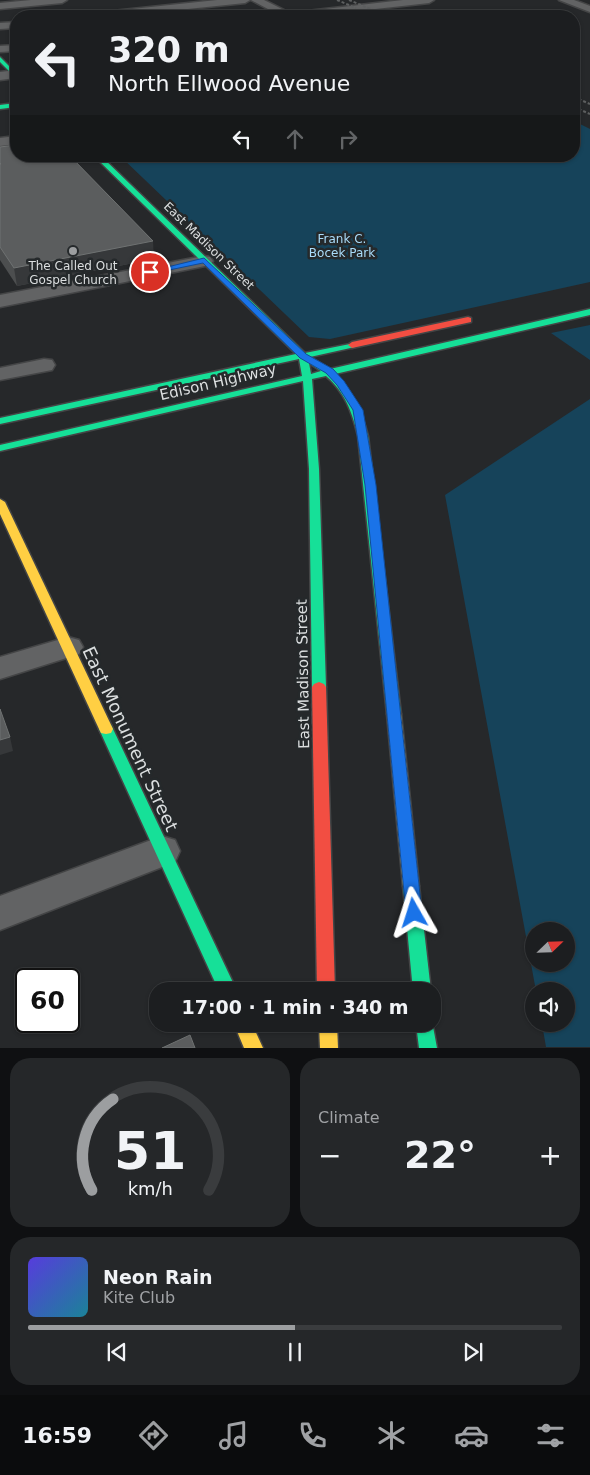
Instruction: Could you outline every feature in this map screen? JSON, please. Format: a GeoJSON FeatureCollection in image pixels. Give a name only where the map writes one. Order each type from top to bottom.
{"type":"FeatureCollection","features":[{"type":"Feature","properties":{"kind":"main road"},"geometry":{"type":"LineString","coordinates":[[0,59],[10,68]]}},
{"type":"Feature","properties":{"kind":"main road","name":"East Madison Street"},"geometry":{"type":"LineString","coordinates":[[103,162],[303,356],[329,371],[350,396],[358,410],[362,426],[371,495],[421,982]]}},
{"type":"Feature","properties":{"kind":"main road","name":"Edison Highway"},"geometry":{"type":"LineString","coordinates":[[0,448],[590,312]]}},
{"type":"Feature","properties":{"kind":"main road","name":"Edison Highway"},"geometry":{"type":"LineString","coordinates":[[0,421],[484,317]]}},
{"type":"Feature","properties":{"kind":"main road","name":"East Madison Street"},"geometry":{"type":"LineString","coordinates":[[303,356],[314,469],[326,982]]}},
{"type":"Feature","properties":{"kind":"main road","name":"East Monument Street"},"geometry":{"type":"LineString","coordinates":[[1,508],[68,647],[224,982]]}},
{"type":"Feature","properties":{"kind":"main road"},"geometry":{"type":"LineString","coordinates":[[247,1032],[254,1048]]}},
{"type":"Feature","properties":{"kind":"main road"},"geometry":{"type":"LineString","coordinates":[[328,1032],[329,1048]]}},
{"type":"Feature","properties":{"kind":"main road"},"geometry":{"type":"LineString","coordinates":[[426,1032],[428,1048]]}},
{"type":"Feature","properties":{"kind":"street"},"geometry":{"type":"LineString","coordinates":[[0,6],[62,0]]}},
{"type":"Feature","properties":{"kind":"street"},"geometry":{"type":"LineString","coordinates":[[116,0],[132,10]]}},
{"type":"Feature","properties":{"kind":"street"},"geometry":{"type":"LineString","coordinates":[[169,10],[245,0]]}},
{"type":"Feature","properties":{"kind":"street"},"geometry":{"type":"LineString","coordinates":[[256,0],[277,10]]}},
{"type":"Feature","properties":{"kind":"street"},"geometry":{"type":"LineString","coordinates":[[342,10],[429,0]]}},
{"type":"Feature","properties":{"kind":"street"},"geometry":{"type":"LineString","coordinates":[[564,0],[590,9]]}},
{"type":"Feature","properties":{"kind":"street"},"geometry":{"type":"LineString","coordinates":[[0,301],[204,261]]}},
{"type":"Feature","properties":{"kind":"street"},"geometry":{"type":"LineString","coordinates":[[0,374],[44,365]]}},
{"type":"Feature","properties":{"kind":"street"},"geometry":{"type":"LineString","coordinates":[[0,668],[68,647]]}},
{"type":"Feature","properties":{"kind":"street"},"geometry":{"type":"LineString","coordinates":[[0,913],[162,851]]}},
{"type":"Feature","properties":{"kind":"green space","name":"Frank C. Bocek Park"},"geometry":{"type":"Polygon","coordinates":[[[580,124],[590,129],[590,282],[330,339],[309,337],[126,162],[580,162],[580,124]]]}},
{"type":"Feature","properties":{"kind":"green space"},"geometry":{"type":"Polygon","coordinates":[[[590,325],[590,360],[551,333],[590,325]]]}},
{"type":"Feature","properties":{"kind":"green space"},"geometry":{"type":"Polygon","coordinates":[[[590,399],[590,1047],[546,1047],[543,1032],[575,1032],[575,982],[534,982],[533,972],[575,972],[575,922],[525,922],[525,931],[445,495],[590,399]]]}},
{"type":"Feature","properties":{"kind":"building"},"geometry":{"type":"Polygon","coordinates":[[[10,146],[10,162],[76,162],[153,241],[14,268],[0,247],[0,147],[10,146]]]}},
{"type":"Feature","properties":{"kind":"building"},"geometry":{"type":"Polygon","coordinates":[[[0,709],[10,737],[0,740],[0,709]]]}},
{"type":"Feature","properties":{"kind":"building"},"geometry":{"type":"Polygon","coordinates":[[[190,1035],[195,1048],[162,1048],[190,1035]]]}},
{"type":"Feature","properties":{"kind":"railway"},"geometry":{"type":"LineString","coordinates":[[337,0],[356,8]]}},
{"type":"Feature","properties":{"kind":"railway"},"geometry":{"type":"LineString","coordinates":[[349,0],[373,10]]}},
{"type":"Feature","properties":{"kind":"railway"},"geometry":{"type":"LineString","coordinates":[[580,100],[590,104]]}},
{"type":"Feature","properties":{"kind":"railway"},"geometry":{"type":"LineString","coordinates":[[580,110],[590,114]]}},
{"type":"Feature","properties":{"kind":"traffic: fast"},"geometry":{"type":"LineString","coordinates":[[0,59],[10,70]]}},
{"type":"Feature","properties":{"kind":"traffic: fast"},"geometry":{"type":"LineString","coordinates":[[0,107],[10,106]]}},
{"type":"Feature","properties":{"kind":"traffic: fast"},"geometry":{"type":"LineString","coordinates":[[103,162],[303,356],[319,365],[331,375],[349,396],[359,421],[366,454],[394,714]]}},
{"type":"Feature","properties":{"kind":"traffic: fast"},"geometry":{"type":"LineString","coordinates":[[0,448],[590,312]]}},
{"type":"Feature","properties":{"kind":"traffic: fast"},"geometry":{"type":"LineString","coordinates":[[0,421],[352,345]]}},
{"type":"Feature","properties":{"kind":"traffic: fast"},"geometry":{"type":"LineString","coordinates":[[303,356],[309,390],[314,469],[319,687]]}},
{"type":"Feature","properties":{"kind":"traffic: fast"},"geometry":{"type":"LineString","coordinates":[[106,729],[224,982]]}},
{"type":"Feature","properties":{"kind":"traffic: fast"},"geometry":{"type":"LineString","coordinates":[[411,886],[421,982]]}},
{"type":"Feature","properties":{"kind":"traffic: fast"},"geometry":{"type":"LineString","coordinates":[[426,1032],[428,1048]]}},
{"type":"Feature","properties":{"kind":"traffic: slow"},"geometry":{"type":"LineString","coordinates":[[0,502],[106,729]]}},
{"type":"Feature","properties":{"kind":"traffic: slow"},"geometry":{"type":"LineString","coordinates":[[394,714],[411,886]]}},
{"type":"Feature","properties":{"kind":"traffic: slow"},"geometry":{"type":"LineString","coordinates":[[247,1032],[254,1048]]}},
{"type":"Feature","properties":{"kind":"traffic: slow"},"geometry":{"type":"LineString","coordinates":[[328,1032],[329,1048]]}},
{"type":"Feature","properties":{"kind":"traffic: jam"},"geometry":{"type":"LineString","coordinates":[[352,345],[468,320]]}},
{"type":"Feature","properties":{"kind":"traffic: jam"},"geometry":{"type":"LineString","coordinates":[[319,687],[326,982]]}},
{"type":"Feature","properties":{"kind":"place","name":"The Called Out Gospel Church"},"geometry":{"type":"Point","coordinates":[73,251]}},
{"type":"Feature","properties":{"kind":"route"},"geometry":{"type":"LineString","coordinates":[[150,272],[204,261],[303,356],[329,371],[341,383],[358,410],[370,485],[414,913]]}}]}
